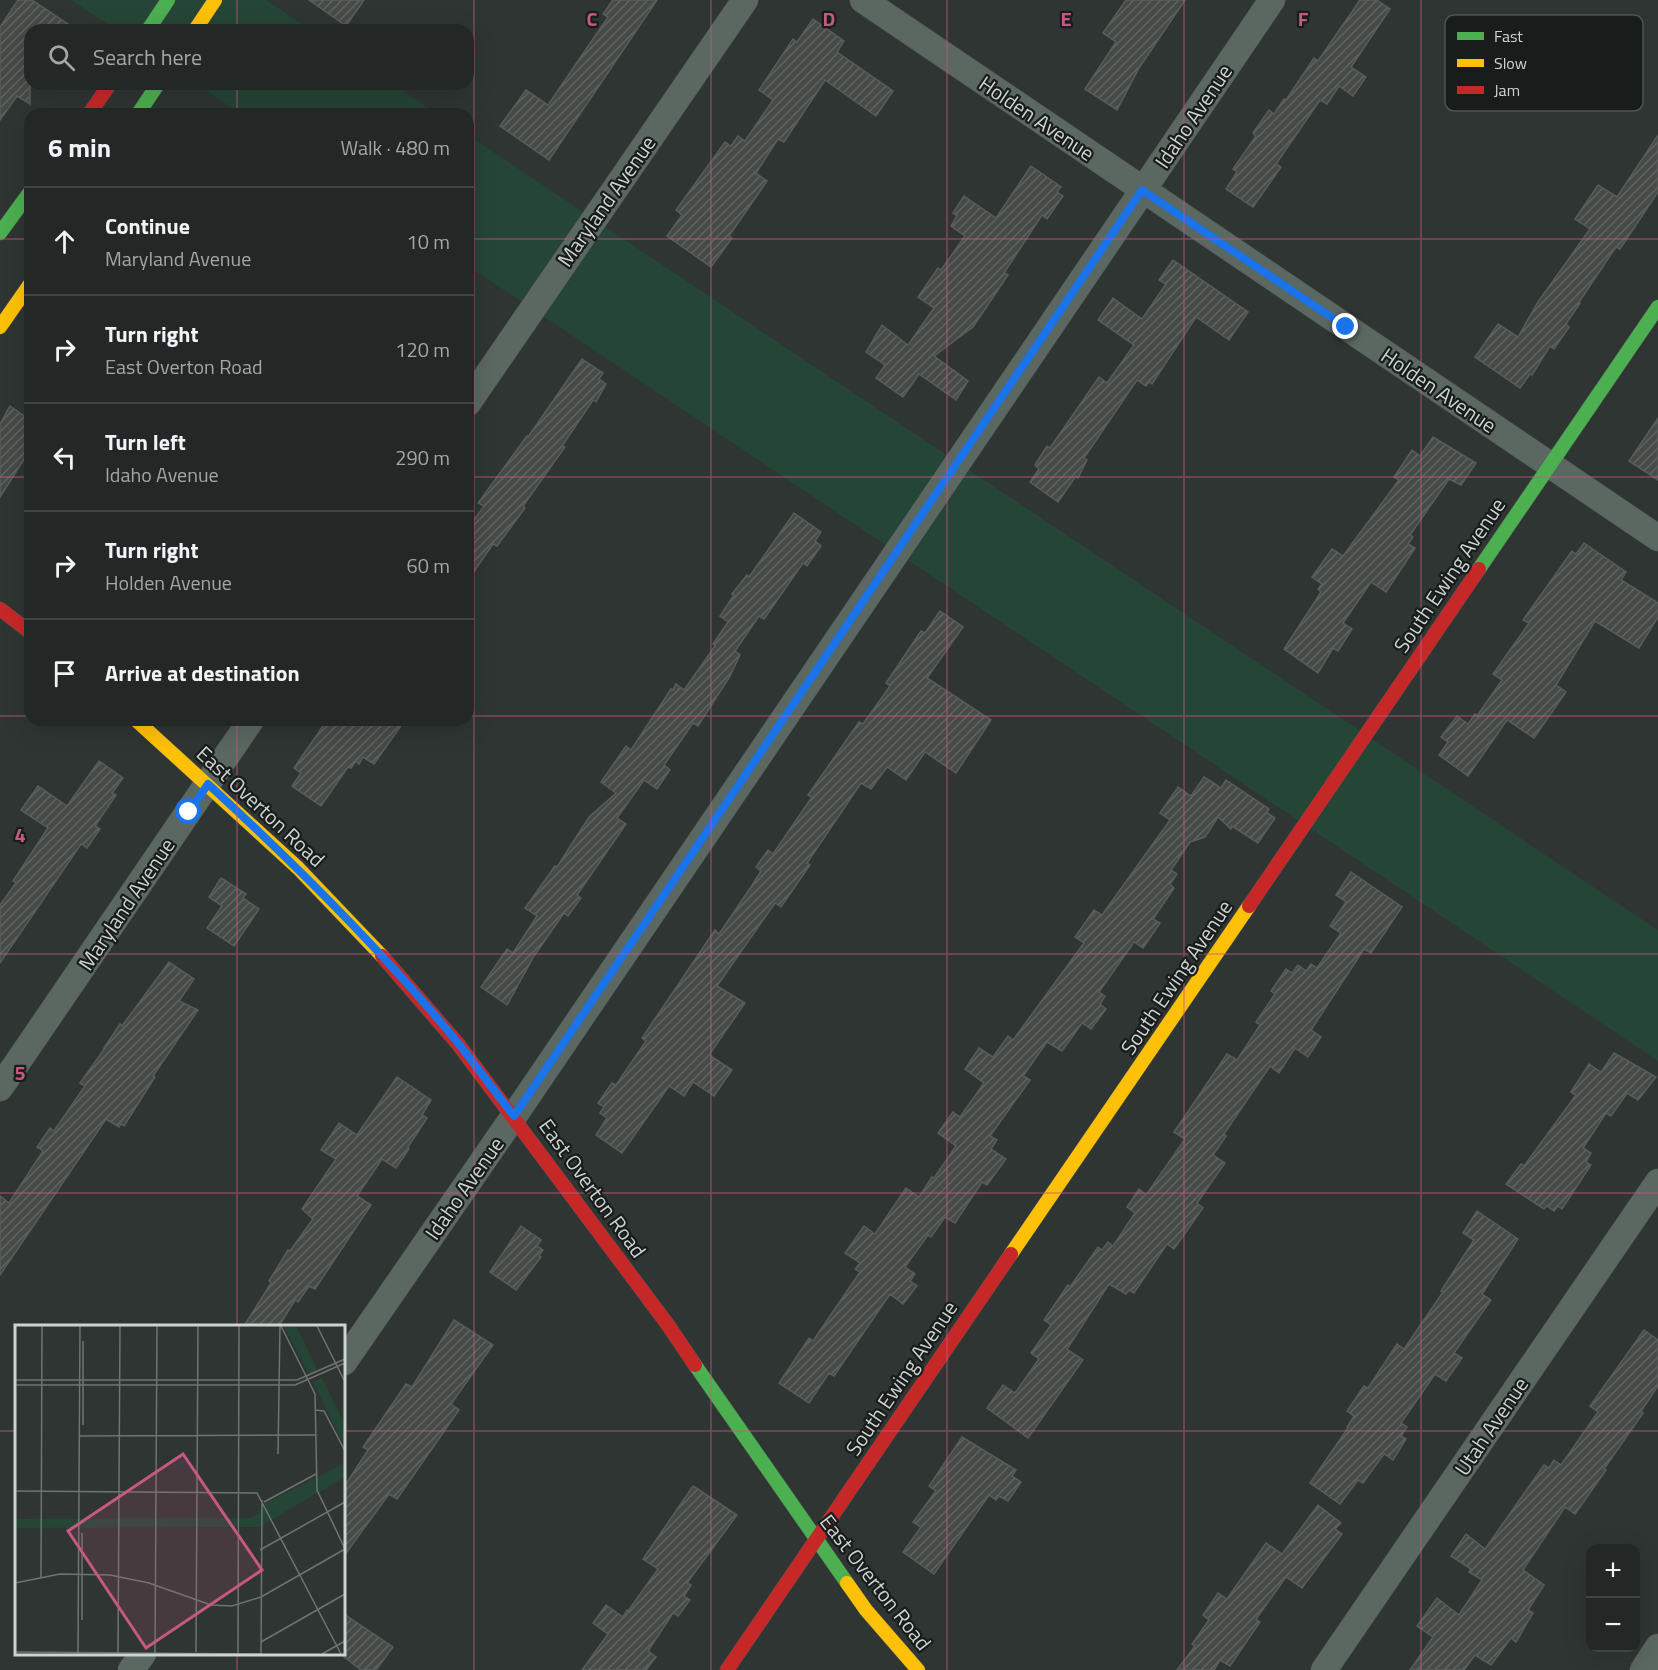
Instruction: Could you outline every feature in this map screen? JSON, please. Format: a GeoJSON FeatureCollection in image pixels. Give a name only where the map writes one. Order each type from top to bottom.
{"type":"FeatureCollection","features":[{"type":"Feature","properties":{"kind":"street"},"geometry":{"type":"LineString","coordinates":[[152,24],[168,0]]}},
{"type":"Feature","properties":{"kind":"street"},"geometry":{"type":"LineString","coordinates":[[199,24],[215,0]]}},
{"type":"Feature","properties":{"kind":"street","name":"Maryland Avenue"},"geometry":{"type":"LineString","coordinates":[[474,394],[745,0]]}},
{"type":"Feature","properties":{"kind":"street","name":"Holden Avenue"},"geometry":{"type":"LineString","coordinates":[[863,0],[1658,538]]}},
{"type":"Feature","properties":{"kind":"street","name":"Idaho Avenue"},"geometry":{"type":"LineString","coordinates":[[345,1361],[514,1116],[1272,0]]}},
{"type":"Feature","properties":{"kind":"street"},"geometry":{"type":"LineString","coordinates":[[93,108],[106,90]]}},
{"type":"Feature","properties":{"kind":"street"},"geometry":{"type":"LineString","coordinates":[[142,108],[154,90]]}},
{"type":"Feature","properties":{"kind":"street"},"geometry":{"type":"LineString","coordinates":[[0,232],[24,200]]}},
{"type":"Feature","properties":{"kind":"street"},"geometry":{"type":"LineString","coordinates":[[0,327],[24,293]]}},
{"type":"Feature","properties":{"kind":"street","name":"South Ewing Avenue"},"geometry":{"type":"LineString","coordinates":[[727,1670],[1658,307]]}},
{"type":"Feature","properties":{"kind":"street"},"geometry":{"type":"LineString","coordinates":[[0,609],[24,627]]}},
{"type":"Feature","properties":{"kind":"street","name":"East Overton Road"},"geometry":{"type":"LineString","coordinates":[[143,726],[298,868],[394,969],[458,1044],[668,1325],[866,1610],[918,1670]]}},
{"type":"Feature","properties":{"kind":"street","name":"Maryland Avenue"},"geometry":{"type":"LineString","coordinates":[[0,1088],[247,726]]}},
{"type":"Feature","properties":{"kind":"street","name":"Utah Avenue"},"geometry":{"type":"LineString","coordinates":[[1324,1670],[1658,1182]]}},
{"type":"Feature","properties":{"kind":"street"},"geometry":{"type":"LineString","coordinates":[[1643,1670],[1658,1647]]}},
{"type":"Feature","properties":{"kind":"street"},"geometry":{"type":"LineString","coordinates":[[131,1670],[142,1655]]}},
{"type":"Feature","properties":{"kind":"green space"},"geometry":{"type":"Polygon","coordinates":[[[71,0],[266,0],[302,24],[107,24],[71,0]]]}},
{"type":"Feature","properties":{"kind":"green space"},"geometry":{"type":"Polygon","coordinates":[[[205,90],[401,90],[428,108],[232,108],[205,90]]]}},
{"type":"Feature","properties":{"kind":"green space"},"geometry":{"type":"Polygon","coordinates":[[[474,139],[1658,930],[1658,1061],[474,270],[474,139]]]}},
{"type":"Feature","properties":{"kind":"building"},"geometry":{"type":"Polygon","coordinates":[[[18,0],[32,0],[68,24],[24,24],[24,90],[30,90],[30,104],[17,96],[0,120],[0,27],[18,0]]]}},
{"type":"Feature","properties":{"kind":"building"},"geometry":{"type":"Polygon","coordinates":[[[309,0],[364,0],[347,24],[343,24],[309,0]]]}},
{"type":"Feature","properties":{"kind":"building"},"geometry":{"type":"Polygon","coordinates":[[[613,0],[657,0],[549,160],[500,126],[526,90],[548,105],[608,17],[603,14],[613,0]]]}},
{"type":"Feature","properties":{"kind":"building"},"geometry":{"type":"Polygon","coordinates":[[[1126,0],[1185,0],[1139,68],[1117,110],[1085,89],[1116,42],[1103,33],[1126,0]]]}},
{"type":"Feature","properties":{"kind":"building"},"geometry":{"type":"Polygon","coordinates":[[[1360,0],[1377,0],[1390,9],[1351,67],[1366,77],[1353,96],[1339,86],[1327,104],[1320,100],[1276,164],[1281,167],[1253,207],[1226,189],[1237,172],[1233,169],[1256,136],[1253,133],[1269,110],[1274,114],[1284,99],[1286,100],[1314,58],[1318,61],[1360,0]]]}},
{"type":"Feature","properties":{"kind":"building"},"geometry":{"type":"Polygon","coordinates":[[[813,19],[844,41],[837,52],[893,91],[876,116],[825,80],[784,142],[778,139],[756,173],[767,181],[729,236],[732,238],[711,267],[667,236],[682,215],[676,210],[725,142],[731,146],[738,136],[745,141],[773,100],[759,90],[793,39],[797,42],[813,19]]]}},
{"type":"Feature","properties":{"kind":"building"},"geometry":{"type":"Polygon","coordinates":[[[1658,135],[1658,192],[1620,249],[1616,247],[1579,302],[1566,324],[1569,327],[1554,349],[1550,346],[1532,375],[1530,374],[1520,388],[1475,357],[1498,324],[1518,337],[1538,302],[1590,229],[1575,219],[1598,185],[1617,197],[1658,135]]]}},
{"type":"Feature","properties":{"kind":"building"},"geometry":{"type":"Polygon","coordinates":[[[1031,166],[1061,187],[1057,192],[1063,196],[1047,219],[1042,215],[1004,273],[1008,275],[973,327],[934,356],[968,381],[956,400],[919,374],[903,397],[876,378],[885,365],[866,352],[882,325],[908,345],[934,308],[918,297],[938,268],[941,270],[965,236],[951,226],[957,216],[953,213],[964,196],[996,218],[1031,166]]]}},
{"type":"Feature","properties":{"kind":"building"},"geometry":{"type":"Polygon","coordinates":[[[1173,260],[1248,312],[1229,340],[1196,317],[1152,384],[1149,382],[1146,386],[1137,380],[1084,458],[1087,460],[1078,478],[1076,476],[1058,502],[1030,482],[1039,469],[1035,465],[1047,446],[1050,448],[1099,377],[1107,383],[1134,345],[1098,320],[1113,298],[1142,319],[1166,284],[1159,280],[1173,260]]]}},
{"type":"Feature","properties":{"kind":"building"},"geometry":{"type":"Polygon","coordinates":[[[582,359],[603,373],[599,379],[606,384],[596,402],[593,400],[562,446],[565,447],[523,506],[525,508],[497,546],[493,544],[474,571],[474,520],[484,506],[478,503],[528,437],[582,359]]]}},
{"type":"Feature","properties":{"kind":"building"},"geometry":{"type":"Polygon","coordinates":[[[10,406],[24,416],[24,459],[0,497],[0,424],[10,406]]]}},
{"type":"Feature","properties":{"kind":"building"},"geometry":{"type":"Polygon","coordinates":[[[1658,418],[1658,480],[1629,461],[1658,418]]]}},
{"type":"Feature","properties":{"kind":"building"},"geometry":{"type":"Polygon","coordinates":[[[1433,437],[1476,463],[1461,485],[1449,479],[1410,535],[1413,537],[1408,544],[1415,548],[1386,592],[1371,582],[1343,623],[1352,629],[1338,651],[1333,648],[1318,673],[1284,649],[1321,592],[1318,589],[1322,584],[1312,577],[1332,549],[1343,556],[1399,480],[1394,477],[1412,450],[1420,456],[1433,437]]]}},
{"type":"Feature","properties":{"kind":"building"},"geometry":{"type":"Polygon","coordinates":[[[794,513],[821,532],[815,541],[821,546],[807,566],[803,563],[764,619],[759,616],[735,651],[740,655],[729,678],[698,726],[693,723],[664,765],[670,770],[657,789],[644,780],[617,818],[626,824],[577,895],[581,898],[568,916],[564,913],[534,956],[507,1005],[481,987],[507,949],[513,953],[537,916],[525,908],[555,866],[557,867],[589,817],[616,793],[601,782],[626,746],[631,750],[671,689],[673,690],[676,684],[684,690],[715,646],[713,644],[728,622],[720,616],[734,595],[732,594],[747,575],[749,577],[794,513]]]}},
{"type":"Feature","properties":{"kind":"building"},"geometry":{"type":"Polygon","coordinates":[[[1584,543],[1626,572],[1621,580],[1658,603],[1658,617],[1639,648],[1595,621],[1556,685],[1566,692],[1534,738],[1507,720],[1468,776],[1439,755],[1448,742],[1441,737],[1457,716],[1468,724],[1475,714],[1477,716],[1502,680],[1493,674],[1529,623],[1523,620],[1572,551],[1576,554],[1584,543]]]}},
{"type":"Feature","properties":{"kind":"building"},"geometry":{"type":"Polygon","coordinates":[[[940,611],[963,627],[927,678],[991,720],[956,773],[925,752],[906,780],[887,767],[871,789],[861,783],[807,863],[810,865],[781,907],[775,903],[717,986],[745,1003],[709,1055],[732,1070],[714,1096],[693,1082],[684,1096],[669,1086],[622,1153],[596,1135],[607,1118],[600,1113],[604,1107],[598,1103],[612,1083],[616,1085],[646,1041],[642,1038],[715,930],[719,934],[751,887],[761,871],[756,867],[768,850],[773,854],[812,797],[808,795],[859,722],[863,724],[890,686],[886,683],[921,631],[925,633],[940,611]]]}},
{"type":"Feature","properties":{"kind":"building"},"geometry":{"type":"Polygon","coordinates":[[[323,726],[401,726],[374,764],[363,757],[359,764],[356,761],[351,768],[348,767],[321,806],[292,786],[301,773],[294,768],[323,726]]]}},
{"type":"Feature","properties":{"kind":"building"},"geometry":{"type":"Polygon","coordinates":[[[99,761],[123,778],[112,793],[116,795],[95,826],[100,829],[87,848],[81,844],[0,963],[0,905],[16,883],[13,881],[48,828],[21,810],[38,786],[67,806],[99,761]]]}},
{"type":"Feature","properties":{"kind":"building"},"geometry":{"type":"Polygon","coordinates":[[[1204,777],[1221,788],[1226,780],[1269,809],[1267,813],[1275,818],[1258,843],[1232,826],[1231,829],[1218,817],[1205,837],[1190,842],[1171,870],[1177,874],[1170,884],[1174,888],[1153,919],[1160,923],[1143,948],[1134,942],[1099,992],[1105,996],[1100,1004],[1106,1009],[1091,1029],[1082,1023],[1062,1051],[1047,1042],[1023,1076],[1030,1080],[990,1136],[997,1140],[991,1149],[1006,1159],[987,1185],[982,1182],[955,1223],[945,1217],[931,1237],[928,1235],[905,1267],[915,1274],[910,1281],[917,1286],[903,1304],[890,1294],[834,1376],[829,1373],[809,1403],[779,1383],[809,1338],[813,1341],[860,1272],[855,1269],[860,1263],[845,1253],[864,1226],[875,1234],[906,1188],[919,1197],[932,1177],[934,1178],[956,1146],[938,1133],[953,1112],[960,1117],[984,1083],[965,1069],[979,1048],[993,1057],[1008,1036],[1013,1040],[1084,943],[1075,937],[1094,910],[1102,915],[1170,820],[1160,813],[1178,787],[1191,796],[1204,777]]]}},
{"type":"Feature","properties":{"kind":"building"},"geometry":{"type":"Polygon","coordinates":[[[1351,872],[1402,907],[1371,953],[1364,949],[1311,1030],[1321,1037],[1308,1057],[1295,1048],[1279,1073],[1270,1066],[1224,1134],[1226,1136],[1213,1155],[1225,1163],[1197,1203],[1203,1208],[1174,1249],[1167,1244],[1134,1293],[1129,1290],[1126,1294],[1109,1284],[1067,1349],[1083,1360],[1028,1438],[987,1408],[1003,1385],[1015,1393],[1039,1359],[1031,1353],[1051,1325],[1044,1320],[1098,1247],[1102,1250],[1108,1242],[1113,1246],[1135,1213],[1127,1207],[1139,1189],[1146,1195],[1185,1139],[1174,1132],[1227,1054],[1237,1060],[1260,1025],[1256,1022],[1275,994],[1271,991],[1286,969],[1292,973],[1298,965],[1306,971],[1311,964],[1317,968],[1341,933],[1330,926],[1346,902],[1336,895],[1351,872]]]}},
{"type":"Feature","properties":{"kind":"building"},"geometry":{"type":"Polygon","coordinates":[[[221,878],[246,894],[243,898],[259,909],[234,946],[207,928],[222,906],[209,897],[221,878]]]}},
{"type":"Feature","properties":{"kind":"building"},"geometry":{"type":"Polygon","coordinates":[[[169,962],[194,979],[179,1001],[198,1010],[153,1076],[155,1077],[124,1126],[121,1124],[119,1127],[106,1119],[0,1275],[0,1196],[9,1203],[43,1151],[37,1147],[50,1128],[54,1131],[85,1086],[80,1083],[120,1024],[122,1026],[169,962]]]}},
{"type":"Feature","properties":{"kind":"building"},"geometry":{"type":"Polygon","coordinates":[[[1614,1053],[1656,1077],[1638,1100],[1627,1093],[1611,1116],[1606,1113],[1583,1148],[1591,1153],[1586,1162],[1591,1165],[1562,1209],[1558,1206],[1554,1211],[1547,1206],[1544,1209],[1506,1184],[1521,1164],[1524,1166],[1576,1095],[1571,1092],[1589,1064],[1601,1072],[1614,1053]]]}},
{"type":"Feature","properties":{"kind":"building"},"geometry":{"type":"Polygon","coordinates":[[[397,1077],[431,1100],[422,1115],[427,1118],[396,1168],[382,1159],[357,1196],[371,1205],[315,1289],[309,1286],[298,1302],[295,1300],[280,1325],[245,1325],[271,1283],[269,1281],[288,1250],[290,1251],[313,1219],[302,1209],[336,1159],[321,1150],[339,1123],[357,1135],[397,1077]]]}},
{"type":"Feature","properties":{"kind":"building"},"geometry":{"type":"Polygon","coordinates":[[[1477,1211],[1518,1239],[1482,1294],[1491,1300],[1454,1353],[1462,1358],[1446,1381],[1435,1374],[1401,1423],[1407,1427],[1401,1436],[1406,1439],[1393,1460],[1384,1454],[1363,1483],[1358,1480],[1340,1504],[1310,1483],[1348,1428],[1354,1416],[1347,1411],[1364,1386],[1368,1388],[1397,1344],[1404,1349],[1443,1292],[1441,1291],[1474,1240],[1463,1233],[1477,1211]]]}},
{"type":"Feature","properties":{"kind":"building"},"geometry":{"type":"Polygon","coordinates":[[[521,1226],[541,1240],[537,1246],[543,1250],[539,1256],[541,1257],[516,1290],[490,1272],[521,1226]]]}},
{"type":"Feature","properties":{"kind":"building"},"geometry":{"type":"Polygon","coordinates":[[[454,1320],[493,1345],[451,1404],[459,1410],[397,1499],[389,1494],[345,1555],[345,1485],[368,1450],[363,1447],[406,1384],[412,1387],[454,1320]]]}},
{"type":"Feature","properties":{"kind":"building"},"geometry":{"type":"Polygon","coordinates":[[[1644,1330],[1658,1340],[1658,1386],[1641,1411],[1643,1413],[1575,1514],[1565,1507],[1523,1570],[1544,1585],[1528,1610],[1533,1613],[1516,1642],[1511,1638],[1491,1665],[1475,1655],[1464,1670],[1410,1670],[1433,1637],[1417,1626],[1437,1598],[1459,1615],[1482,1580],[1469,1572],[1471,1569],[1451,1556],[1466,1534],[1485,1549],[1544,1465],[1549,1468],[1554,1460],[1561,1465],[1598,1412],[1590,1406],[1644,1330]]]}},
{"type":"Feature","properties":{"kind":"building"},"geometry":{"type":"Polygon","coordinates":[[[962,1437],[1016,1470],[1012,1476],[1021,1482],[1008,1501],[999,1496],[996,1500],[989,1495],[934,1574],[903,1552],[921,1527],[913,1522],[936,1491],[929,1486],[962,1437]]]}},
{"type":"Feature","properties":{"kind":"building"},"geometry":{"type":"Polygon","coordinates":[[[693,1486],[737,1515],[687,1583],[691,1585],[684,1596],[690,1600],[678,1616],[673,1613],[648,1651],[656,1657],[646,1670],[582,1670],[608,1634],[593,1623],[606,1605],[623,1617],[628,1611],[658,1569],[643,1559],[693,1486]]]}},
{"type":"Feature","properties":{"kind":"building"},"geometry":{"type":"Polygon","coordinates":[[[1318,1505],[1341,1523],[1335,1529],[1342,1534],[1302,1588],[1286,1577],[1256,1619],[1260,1622],[1230,1666],[1220,1660],[1214,1670],[1177,1670],[1195,1646],[1192,1644],[1209,1620],[1203,1615],[1218,1593],[1227,1599],[1266,1543],[1282,1554],[1318,1505]]]}},
{"type":"Feature","properties":{"kind":"building"},"geometry":{"type":"Polygon","coordinates":[[[345,1615],[393,1647],[376,1670],[361,1670],[344,1657],[345,1615]]]}},
{"type":"Feature","properties":{"kind":"traffic: fast"},"geometry":{"type":"LineString","coordinates":[[152,24],[168,0]]}},
{"type":"Feature","properties":{"kind":"traffic: fast"},"geometry":{"type":"LineString","coordinates":[[142,108],[154,90]]}},
{"type":"Feature","properties":{"kind":"traffic: fast"},"geometry":{"type":"LineString","coordinates":[[0,233],[24,200]]}},
{"type":"Feature","properties":{"kind":"traffic: fast"},"geometry":{"type":"LineString","coordinates":[[1479,569],[1658,307]]}},
{"type":"Feature","properties":{"kind":"traffic: fast"},"geometry":{"type":"LineString","coordinates":[[695,1365],[847,1583]]}},
{"type":"Feature","properties":{"kind":"traffic: slow"},"geometry":{"type":"LineString","coordinates":[[199,24],[215,0]]}},
{"type":"Feature","properties":{"kind":"traffic: slow"},"geometry":{"type":"LineString","coordinates":[[0,327],[24,293]]}},
{"type":"Feature","properties":{"kind":"traffic: slow"},"geometry":{"type":"LineString","coordinates":[[143,726],[298,868],[382,956]]}},
{"type":"Feature","properties":{"kind":"traffic: slow"},"geometry":{"type":"LineString","coordinates":[[1011,1254],[1249,906]]}},
{"type":"Feature","properties":{"kind":"traffic: slow"},"geometry":{"type":"LineString","coordinates":[[847,1583],[866,1610],[918,1670]]}},
{"type":"Feature","properties":{"kind":"traffic: jam"},"geometry":{"type":"LineString","coordinates":[[93,108],[106,90]]}},
{"type":"Feature","properties":{"kind":"traffic: jam"},"geometry":{"type":"LineString","coordinates":[[1249,906],[1479,569]]}},
{"type":"Feature","properties":{"kind":"traffic: jam"},"geometry":{"type":"LineString","coordinates":[[0,609],[24,627]]}},
{"type":"Feature","properties":{"kind":"traffic: jam"},"geometry":{"type":"LineString","coordinates":[[382,956],[458,1044],[668,1325],[695,1365]]}},
{"type":"Feature","properties":{"kind":"traffic: jam"},"geometry":{"type":"LineString","coordinates":[[727,1670],[1011,1254]]}},
{"type":"Feature","properties":{"kind":"route"},"geometry":{"type":"LineString","coordinates":[[189,812],[208,784],[298,868],[394,969],[458,1044],[514,1116],[1142,190],[1346,327]]}}]}
